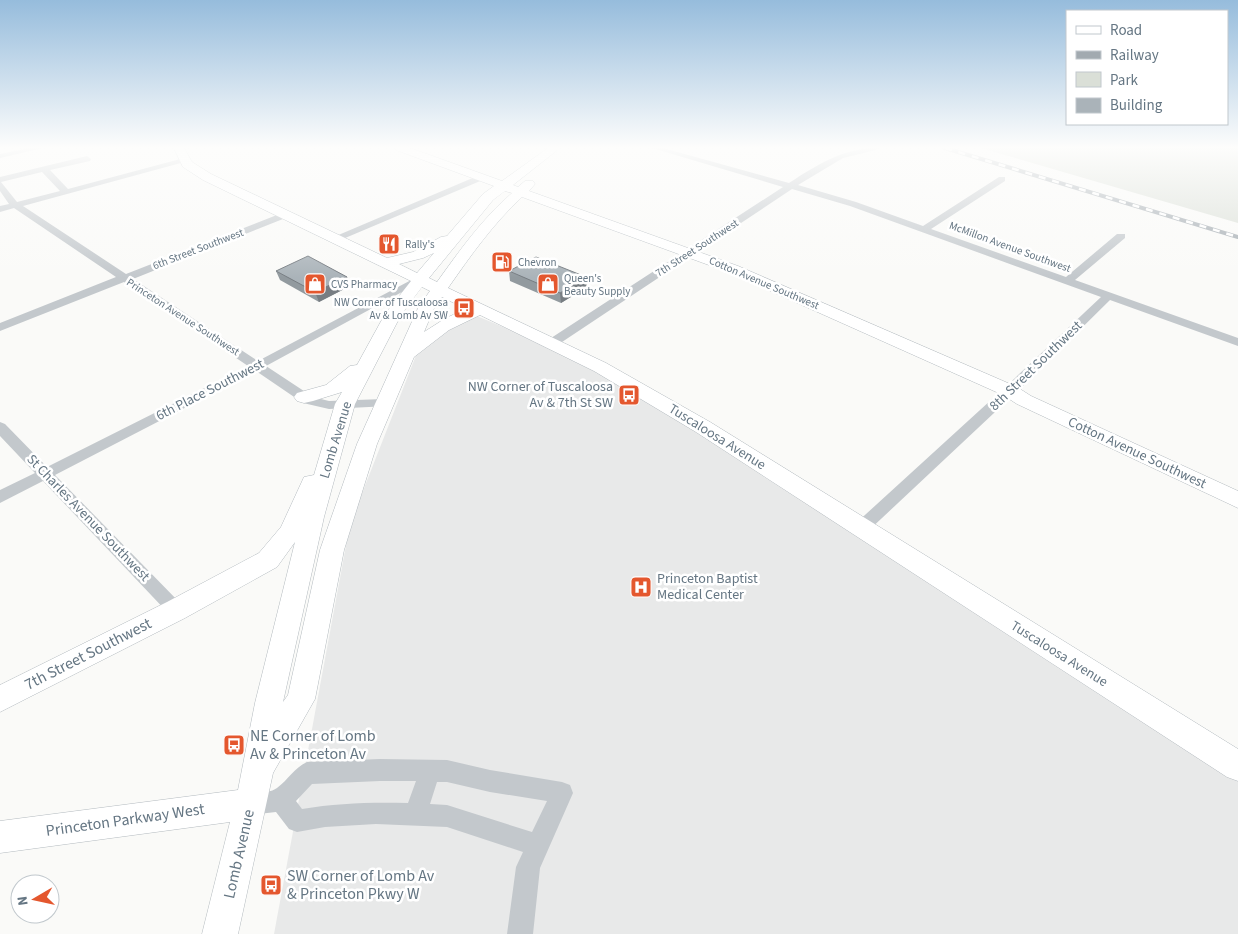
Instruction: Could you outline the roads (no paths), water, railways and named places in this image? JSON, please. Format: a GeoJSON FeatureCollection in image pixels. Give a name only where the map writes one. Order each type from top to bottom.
{"type":"FeatureCollection","features":[{"type":"Feature","properties":{"kind":"main road","name":"Tuscaloosa Avenue"},"geometry":{"type":"LineString","coordinates":[[236,192],[600,367],[702,427],[860,529],[1238,766]]}},
{"type":"Feature","properties":{"kind":"main road","name":"Lomb Avenue"},"geometry":{"type":"LineString","coordinates":[[220,934],[263,792],[301,699],[332,550],[367,444],[427,306],[428,284],[455,235],[494,192]]}},
{"type":"Feature","properties":{"kind":"main road","name":"Lomb Avenue"},"geometry":{"type":"LineString","coordinates":[[263,792],[269,703],[313,517],[345,404],[393,314],[428,284],[456,268],[491,221],[521,192]]}},
{"type":"Feature","properties":{"kind":"main road","name":"Cotton Avenue Southwest"},"geometry":{"type":"LineString","coordinates":[[521,192],[733,269],[1010,391],[1024,400],[1238,500]]}},
{"type":"Feature","properties":{"kind":"main road"},"geometry":{"type":"LineString","coordinates":[[491,221],[512,209],[545,200]]}},
{"type":"Feature","properties":{"kind":"main road"},"geometry":{"type":"LineString","coordinates":[[385,263],[418,255],[455,235]]}},
{"type":"Feature","properties":{"kind":"main road"},"geometry":{"type":"LineString","coordinates":[[404,358],[448,322],[458,316],[482,310]]}},
{"type":"Feature","properties":{"kind":"main road"},"geometry":{"type":"LineString","coordinates":[[304,397],[328,393],[338,388],[376,347]]}},
{"type":"Feature","properties":{"kind":"main road","name":"Cotton Avenue Southwest"},"geometry":{"type":"LineString","coordinates":[[1010,391],[1030,395],[1238,486]]}},
{"type":"Feature","properties":{"kind":"main road","name":"7th Street Southwest"},"geometry":{"type":"LineString","coordinates":[[0,699],[176,610],[268,560],[290,532],[305,496],[335,442]]}},
{"type":"Feature","properties":{"kind":"main road","name":"Princeton Parkway West"},"geometry":{"type":"LineString","coordinates":[[0,837],[263,792]]}},
{"type":"Feature","properties":{"kind":"street","name":"Princeton Avenue Southwest"},"geometry":{"type":"LineString","coordinates":[[5,192],[15,205],[304,397],[329,405],[384,403]]}},
{"type":"Feature","properties":{"kind":"street"},"geometry":{"type":"LineString","coordinates":[[0,209],[66,192]]}},
{"type":"Feature","properties":{"kind":"street"},"geometry":{"type":"LineString","coordinates":[[334,239],[449,192]]}},
{"type":"Feature","properties":{"kind":"street","name":"7th Street Southwest"},"geometry":{"type":"LineString","coordinates":[[552,343],[783,192]]}},
{"type":"Feature","properties":{"kind":"street","name":"McMillon Avenue Southwest"},"geometry":{"type":"LineString","coordinates":[[810,192],[853,204],[1238,342]]}},
{"type":"Feature","properties":{"kind":"street"},"geometry":{"type":"LineString","coordinates":[[924,229],[982,192]]}},
{"type":"Feature","properties":{"kind":"street","name":"6th Street Southwest"},"geometry":{"type":"LineString","coordinates":[[0,327],[285,215]]}},
{"type":"Feature","properties":{"kind":"street"},"geometry":{"type":"LineString","coordinates":[[1067,280],[1121,236]]}},
{"type":"Feature","properties":{"kind":"street","name":"6th Place Southwest"},"geometry":{"type":"LineString","coordinates":[[0,497],[258,366],[428,284]]}},
{"type":"Feature","properties":{"kind":"street","name":"8th Street Southwest"},"geometry":{"type":"LineString","coordinates":[[860,529],[1010,391],[1108,296]]}},
{"type":"Feature","properties":{"kind":"street","name":"St Charles Avenue Southwest"},"geometry":{"type":"LineString","coordinates":[[0,427],[176,610]]}},
{"type":"Feature","properties":{"kind":"street"},"geometry":{"type":"LineString","coordinates":[[520,934],[528,867],[538,846],[562,793],[490,781],[447,771],[380,770],[307,773],[263,792],[297,821],[325,816],[376,813],[447,816],[538,846]]}},
{"type":"Feature","properties":{"kind":"street"},"geometry":{"type":"LineString","coordinates":[[415,814],[430,771]]}},
{"type":"Feature","properties":{"kind":"railway"},"geometry":{"type":"LineString","coordinates":[[1088,192],[1238,237]]}},
{"type":"Feature","properties":{"kind":"place","name":"Rally's"},"geometry":{"type":"Point","coordinates":[389,244]}},
{"type":"Feature","properties":{"kind":"place","name":"Chevron"},"geometry":{"type":"Point","coordinates":[502,262]}},
{"type":"Feature","properties":{"kind":"place","name":"CVS Pharmacy"},"geometry":{"type":"Point","coordinates":[315,284]}},
{"type":"Feature","properties":{"kind":"place","name":"Queen's Beauty Supply"},"geometry":{"type":"Point","coordinates":[548,284]}},
{"type":"Feature","properties":{"kind":"place","name":"NW Corner of Tuscaloosa Av & Lomb Av SW"},"geometry":{"type":"Point","coordinates":[464,308]}},
{"type":"Feature","properties":{"kind":"place","name":"NW Corner of Tuscaloosa Av & 7th St SW"},"geometry":{"type":"Point","coordinates":[629,395]}},
{"type":"Feature","properties":{"kind":"place","name":"Princeton Baptist Medical Center"},"geometry":{"type":"Point","coordinates":[641,587]}},
{"type":"Feature","properties":{"kind":"place","name":"NE Corner of Lomb Av & Princeton Av"},"geometry":{"type":"Point","coordinates":[234,745]}},
{"type":"Feature","properties":{"kind":"place","name":"SW Corner of Lomb Av & Princeton Pkwy W"},"geometry":{"type":"Point","coordinates":[271,885]}}]}
